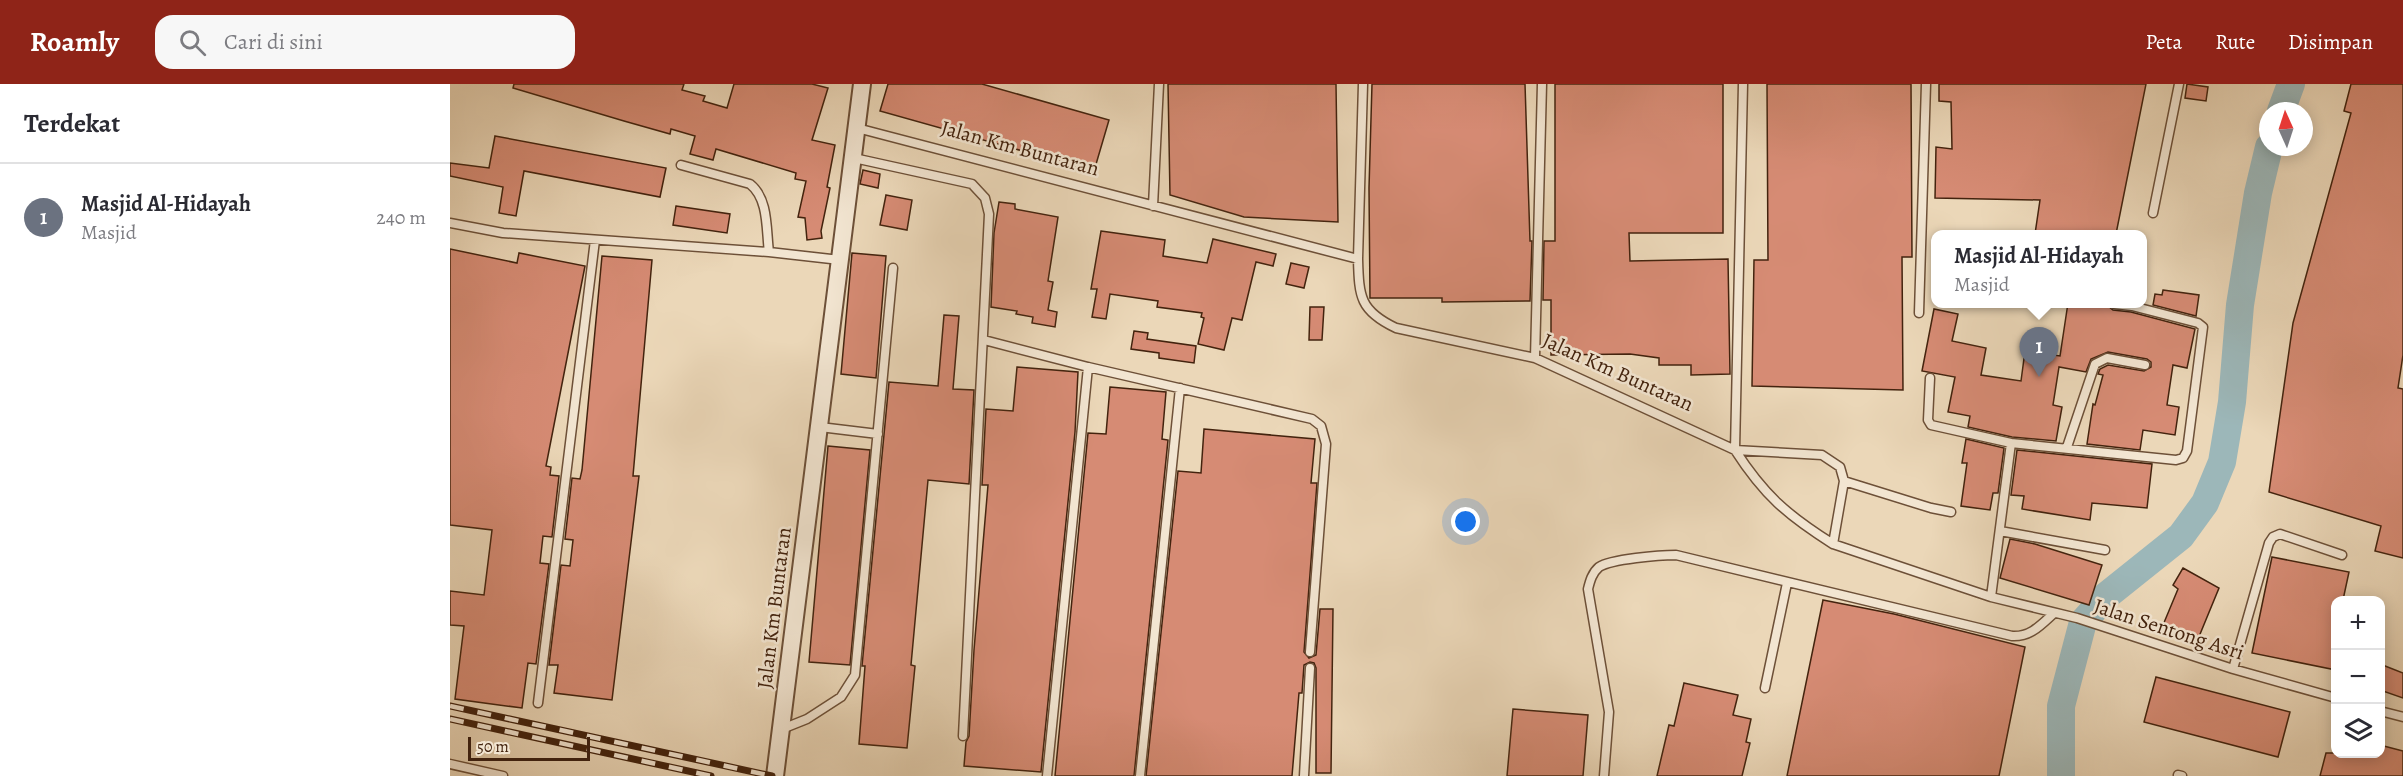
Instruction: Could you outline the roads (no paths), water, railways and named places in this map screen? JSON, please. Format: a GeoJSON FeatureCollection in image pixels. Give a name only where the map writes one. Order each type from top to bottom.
{"type":"FeatureCollection","features":[{"type":"Feature","properties":{"kind":"street"},"geometry":{"type":"LineString","coordinates":[[857,128],[862,84]]}},
{"type":"Feature","properties":{"kind":"street","name":"Jalan Km Buntaran"},"geometry":{"type":"LineString","coordinates":[[775,771],[857,128]]}},
{"type":"Feature","properties":{"kind":"lane"},"geometry":{"type":"LineString","coordinates":[[1154,206],[1159,84]]}},
{"type":"Feature","properties":{"kind":"lane"},"geometry":{"type":"LineString","coordinates":[[1358,259],[1363,84]]}},
{"type":"Feature","properties":{"kind":"lane"},"geometry":{"type":"LineString","coordinates":[[1535,358],[1542,84]]}},
{"type":"Feature","properties":{"kind":"lane"},"geometry":{"type":"LineString","coordinates":[[1743,84],[1735,450],[1753,477],[1783,511],[1833,544],[1991,597],[2011,443]]}},
{"type":"Feature","properties":{"kind":"lane"},"geometry":{"type":"LineString","coordinates":[[1919,313],[1926,84]]}},
{"type":"Feature","properties":{"kind":"lane"},"geometry":{"type":"LineString","coordinates":[[2153,213],[2179,84]]}},
{"type":"Feature","properties":{"kind":"lane","name":"Jalan Km Buntaran"},"geometry":{"type":"LineString","coordinates":[[857,128],[1358,259],[1358,279],[1365,306],[1376,319],[1396,328],[1535,358],[1735,450],[1822,455],[1840,467],[1844,481]]}},
{"type":"Feature","properties":{"kind":"lane"},"geometry":{"type":"LineString","coordinates":[[854,158],[972,184],[986,198],[989,214],[984,340],[963,736]]}},
{"type":"Feature","properties":{"kind":"lane"},"geometry":{"type":"LineString","coordinates":[[681,165],[750,184],[757,190],[763,201],[769,252]]}},
{"type":"Feature","properties":{"kind":"lane"},"geometry":{"type":"LineString","coordinates":[[450,223],[503,232],[769,252],[841,260]]}},
{"type":"Feature","properties":{"kind":"lane"},"geometry":{"type":"LineString","coordinates":[[538,704],[595,240]]}},
{"type":"Feature","properties":{"kind":"lane"},"geometry":{"type":"LineString","coordinates":[[782,729],[807,719],[841,697],[855,675],[893,268]]}},
{"type":"Feature","properties":{"kind":"lane"},"geometry":{"type":"LineString","coordinates":[[1930,378],[1928,420],[1931,425],[2011,443],[2176,460],[2183,458],[2187,452],[2203,327],[2198,323],[2140,308]]}},
{"type":"Feature","properties":{"kind":"lane"},"geometry":{"type":"LineString","coordinates":[[984,340],[1088,367],[1312,419],[1321,426],[1326,444],[1310,652]]}},
{"type":"Feature","properties":{"kind":"lane"},"geometry":{"type":"LineString","coordinates":[[2067,447],[2095,364],[2107,358],[2145,365]]}},
{"type":"Feature","properties":{"kind":"lane"},"geometry":{"type":"LineString","coordinates":[[1047,776],[1088,367]]}},
{"type":"Feature","properties":{"kind":"lane"},"geometry":{"type":"LineString","coordinates":[[1140,776],[1180,388]]}},
{"type":"Feature","properties":{"kind":"lane"},"geometry":{"type":"LineString","coordinates":[[820,427],[878,434]]}},
{"type":"Feature","properties":{"kind":"lane"},"geometry":{"type":"LineString","coordinates":[[1833,544],[1844,481],[1951,512]]}},
{"type":"Feature","properties":{"kind":"lane"},"geometry":{"type":"LineString","coordinates":[[2000,531],[2105,550]]}},
{"type":"Feature","properties":{"kind":"lane"},"geometry":{"type":"LineString","coordinates":[[2233,669],[2269,543],[2273,537],[2280,534],[2342,555]]}},
{"type":"Feature","properties":{"kind":"lane"},"geometry":{"type":"LineString","coordinates":[[1604,776],[1609,712],[1588,589],[1593,574],[1600,566],[1654,555],[1676,555],[2012,636],[2025,636],[2053,614]]}},
{"type":"Feature","properties":{"kind":"lane"},"geometry":{"type":"LineString","coordinates":[[1765,688],[1788,583]]}},
{"type":"Feature","properties":{"kind":"lane","name":"Jalan Sentong Asri"},"geometry":{"type":"LineString","coordinates":[[1991,597],[2053,614],[2078,618],[2233,669],[2331,697]]}},
{"type":"Feature","properties":{"kind":"lane"},"geometry":{"type":"LineString","coordinates":[[1304,776],[1310,668]]}},
{"type":"Feature","properties":{"kind":"lane"},"geometry":{"type":"LineString","coordinates":[[2385,712],[2403,717]]}},
{"type":"Feature","properties":{"kind":"lane"},"geometry":{"type":"LineString","coordinates":[[450,764],[503,776]]}},
{"type":"Feature","properties":{"kind":"waterway"},"geometry":{"type":"LineString","coordinates":[[2284,102],[2291,84]]}},
{"type":"Feature","properties":{"kind":"waterway"},"geometry":{"type":"LineString","coordinates":[[2061,776],[2061,706],[2083,622],[2106,596],[2181,536],[2205,503],[2222,462],[2232,402],[2240,305],[2258,193],[2267,156]]}},
{"type":"Feature","properties":{"kind":"railway"},"geometry":{"type":"LineString","coordinates":[[450,706],[772,776]]}},
{"type":"Feature","properties":{"kind":"railway"},"geometry":{"type":"LineString","coordinates":[[450,719],[711,776]]}},
{"type":"Feature","properties":{"kind":"place","name":"Masjid Al-Hidayah"},"geometry":{"type":"Point","coordinates":[2039,377]}}]}
